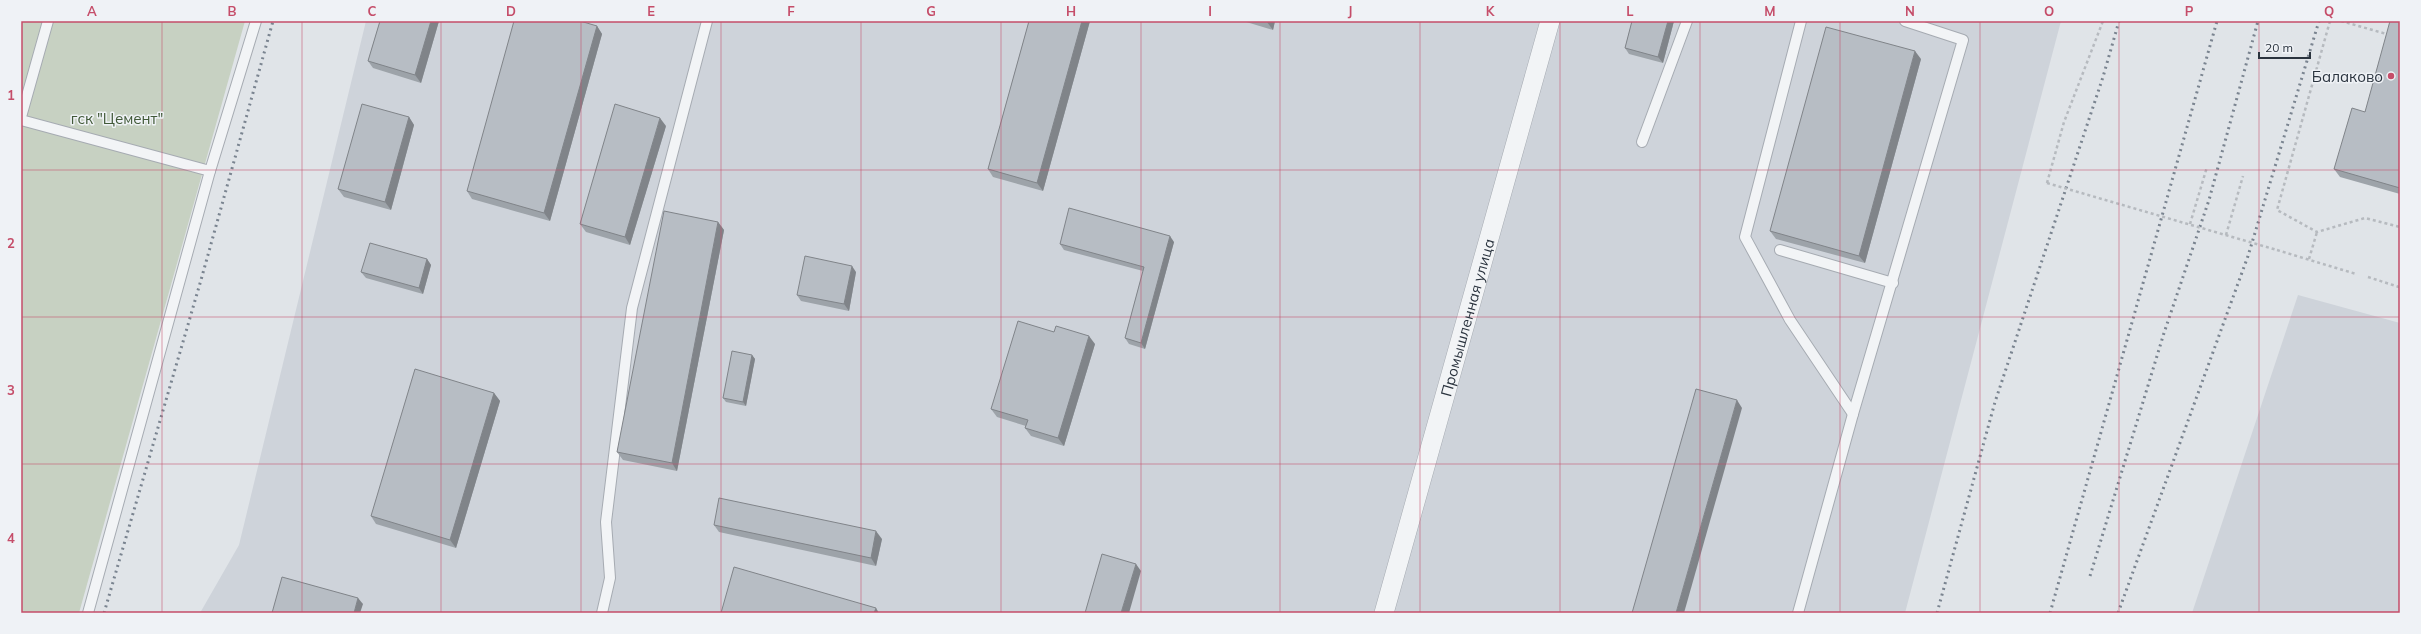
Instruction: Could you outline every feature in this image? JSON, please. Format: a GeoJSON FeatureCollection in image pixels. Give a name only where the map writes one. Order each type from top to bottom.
{"type":"FeatureCollection","features":[{"type":"Feature","properties":{"kind":"street","name":"Промышленная улица"},"geometry":{"type":"LineString","coordinates":[[1384,613],[1550,21]]}},
{"type":"Feature","properties":{"kind":"lane"},"geometry":{"type":"LineString","coordinates":[[48,21],[21,118],[210,171]]}},
{"type":"Feature","properties":{"kind":"lane"},"geometry":{"type":"LineString","coordinates":[[88,613],[210,171],[256,21]]}},
{"type":"Feature","properties":{"kind":"lane"},"geometry":{"type":"LineString","coordinates":[[602,613],[610,578],[606,522],[632,308],[707,21]]}},
{"type":"Feature","properties":{"kind":"lane"},"geometry":{"type":"LineString","coordinates":[[1642,142],[1687,21]]}},
{"type":"Feature","properties":{"kind":"lane"},"geometry":{"type":"LineString","coordinates":[[1801,21],[1745,237],[1790,320],[1853,414]]}},
{"type":"Feature","properties":{"kind":"lane"},"geometry":{"type":"LineString","coordinates":[[1798,613],[1853,414],[1893,283],[1963,40],[1905,21]]}},
{"type":"Feature","properties":{"kind":"lane"},"geometry":{"type":"LineString","coordinates":[[1780,250],[1893,283]]}},
{"type":"Feature","properties":{"kind":"path"},"geometry":{"type":"LineString","coordinates":[[2103,21],[2064,122],[2047,183],[2356,274]]}},
{"type":"Feature","properties":{"kind":"path"},"geometry":{"type":"LineString","coordinates":[[2330,21],[2277,210],[2317,232],[2365,218],[2400,227]]}},
{"type":"Feature","properties":{"kind":"path"},"geometry":{"type":"LineString","coordinates":[[2341,21],[2394,36]]}},
{"type":"Feature","properties":{"kind":"path"},"geometry":{"type":"LineString","coordinates":[[2190,224],[2206,167]]}},
{"type":"Feature","properties":{"kind":"path"},"geometry":{"type":"LineString","coordinates":[[2226,235],[2243,176]]}},
{"type":"Feature","properties":{"kind":"path"},"geometry":{"type":"LineString","coordinates":[[2308,259],[2317,232]]}},
{"type":"Feature","properties":{"kind":"path"},"geometry":{"type":"LineString","coordinates":[[2368,278],[2399,287],[2400,284]]}},
{"type":"Feature","properties":{"kind":"shaded area"},"geometry":{"type":"Polygon","coordinates":[[[366,21],[2061,21],[1905,613],[200,613],[239,545],[366,21]]]}},
{"type":"Feature","properties":{"kind":"shaded area"},"geometry":{"type":"Polygon","coordinates":[[[2298,295],[2400,323],[2400,613],[2192,613],[2298,295]]]}},
{"type":"Feature","properties":{"kind":"green space","name":"гск \"Цемент\""},"geometry":{"type":"Polygon","coordinates":[[[21,21],[245,21],[79,613],[21,613],[21,21]]]}},
{"type":"Feature","properties":{"kind":"building"},"geometry":{"type":"Polygon","coordinates":[[[380,21],[431,21],[415,75],[368,61],[380,21]]]}},
{"type":"Feature","properties":{"kind":"building"},"geometry":{"type":"Polygon","coordinates":[[[514,21],[580,21],[597,26],[544,213],[467,191],[514,21]]]}},
{"type":"Feature","properties":{"kind":"building"},"geometry":{"type":"Polygon","coordinates":[[[1029,21],[1082,21],[1037,183],[988,169],[1029,21]]]}},
{"type":"Feature","properties":{"kind":"building"},"geometry":{"type":"Polygon","coordinates":[[[1632,21],[1668,21],[1658,57],[1625,48],[1632,21]]]}},
{"type":"Feature","properties":{"kind":"building","name":"Балаково"},"geometry":{"type":"Polygon","coordinates":[[[2390,21],[2400,21],[2400,188],[2334,169],[2352,108],[2365,112],[2390,21]]]}},
{"type":"Feature","properties":{"kind":"building"},"geometry":{"type":"Polygon","coordinates":[[[1826,27],[1915,51],[1859,256],[1770,231],[1826,27]]]}},
{"type":"Feature","properties":{"kind":"building"},"geometry":{"type":"Polygon","coordinates":[[[362,104],[409,117],[385,202],[338,189],[362,104]]]}},
{"type":"Feature","properties":{"kind":"building"},"geometry":{"type":"Polygon","coordinates":[[[615,104],[660,118],[625,237],[580,224],[615,104]]]}},
{"type":"Feature","properties":{"kind":"building"},"geometry":{"type":"Polygon","coordinates":[[[1069,208],[1170,236],[1141,343],[1125,338],[1144,267],[1060,244],[1069,208]]]}},
{"type":"Feature","properties":{"kind":"building"},"geometry":{"type":"Polygon","coordinates":[[[664,211],[718,222],[672,463],[617,452],[664,211]]]}},
{"type":"Feature","properties":{"kind":"building"},"geometry":{"type":"Polygon","coordinates":[[[370,243],[427,259],[419,288],[361,272],[370,243]]]}},
{"type":"Feature","properties":{"kind":"building"},"geometry":{"type":"Polygon","coordinates":[[[805,256],[852,266],[844,304],[797,295],[805,256]]]}},
{"type":"Feature","properties":{"kind":"building"},"geometry":{"type":"Polygon","coordinates":[[[1018,321],[1054,332],[1056,326],[1089,336],[1058,438],[1025,428],[1028,420],[991,409],[1018,321]]]}},
{"type":"Feature","properties":{"kind":"building"},"geometry":{"type":"Polygon","coordinates":[[[732,351],[752,355],[743,402],[723,398],[732,351]]]}},
{"type":"Feature","properties":{"kind":"building"},"geometry":{"type":"Polygon","coordinates":[[[415,369],[494,393],[450,540],[371,516],[415,369]]]}},
{"type":"Feature","properties":{"kind":"building"},"geometry":{"type":"Polygon","coordinates":[[[1696,389],[1737,400],[1676,613],[1632,613],[1696,389]]]}},
{"type":"Feature","properties":{"kind":"building"},"geometry":{"type":"Polygon","coordinates":[[[719,498],[876,531],[871,558],[714,525],[719,498]]]}},
{"type":"Feature","properties":{"kind":"building"},"geometry":{"type":"Polygon","coordinates":[[[1102,554],[1136,564],[1121,613],[1085,613],[1102,554]]]}},
{"type":"Feature","properties":{"kind":"building"},"geometry":{"type":"Polygon","coordinates":[[[734,567],[876,608],[874,613],[721,613],[734,567]]]}},
{"type":"Feature","properties":{"kind":"building"},"geometry":{"type":"Polygon","coordinates":[[[282,577],[358,598],[354,613],[272,613],[282,577]]]}},
{"type":"Feature","properties":{"kind":"railway"},"geometry":{"type":"LineString","coordinates":[[104,613],[201,280],[273,21]]}},
{"type":"Feature","properties":{"kind":"railway"},"geometry":{"type":"LineString","coordinates":[[1937,613],[1995,402],[2103,77],[2119,21]]}},
{"type":"Feature","properties":{"kind":"railway"},"geometry":{"type":"LineString","coordinates":[[2050,613],[2217,21]]}},
{"type":"Feature","properties":{"kind":"railway"},"geometry":{"type":"LineString","coordinates":[[2090,576],[2164,333],[2209,200],[2258,21]]}},
{"type":"Feature","properties":{"kind":"railway"},"geometry":{"type":"LineString","coordinates":[[2118,613],[2248,256],[2319,21]]}},
{"type":"Feature","properties":{"kind":"place","name":"Балаково"},"geometry":{"type":"Point","coordinates":[2391,76]}}]}
